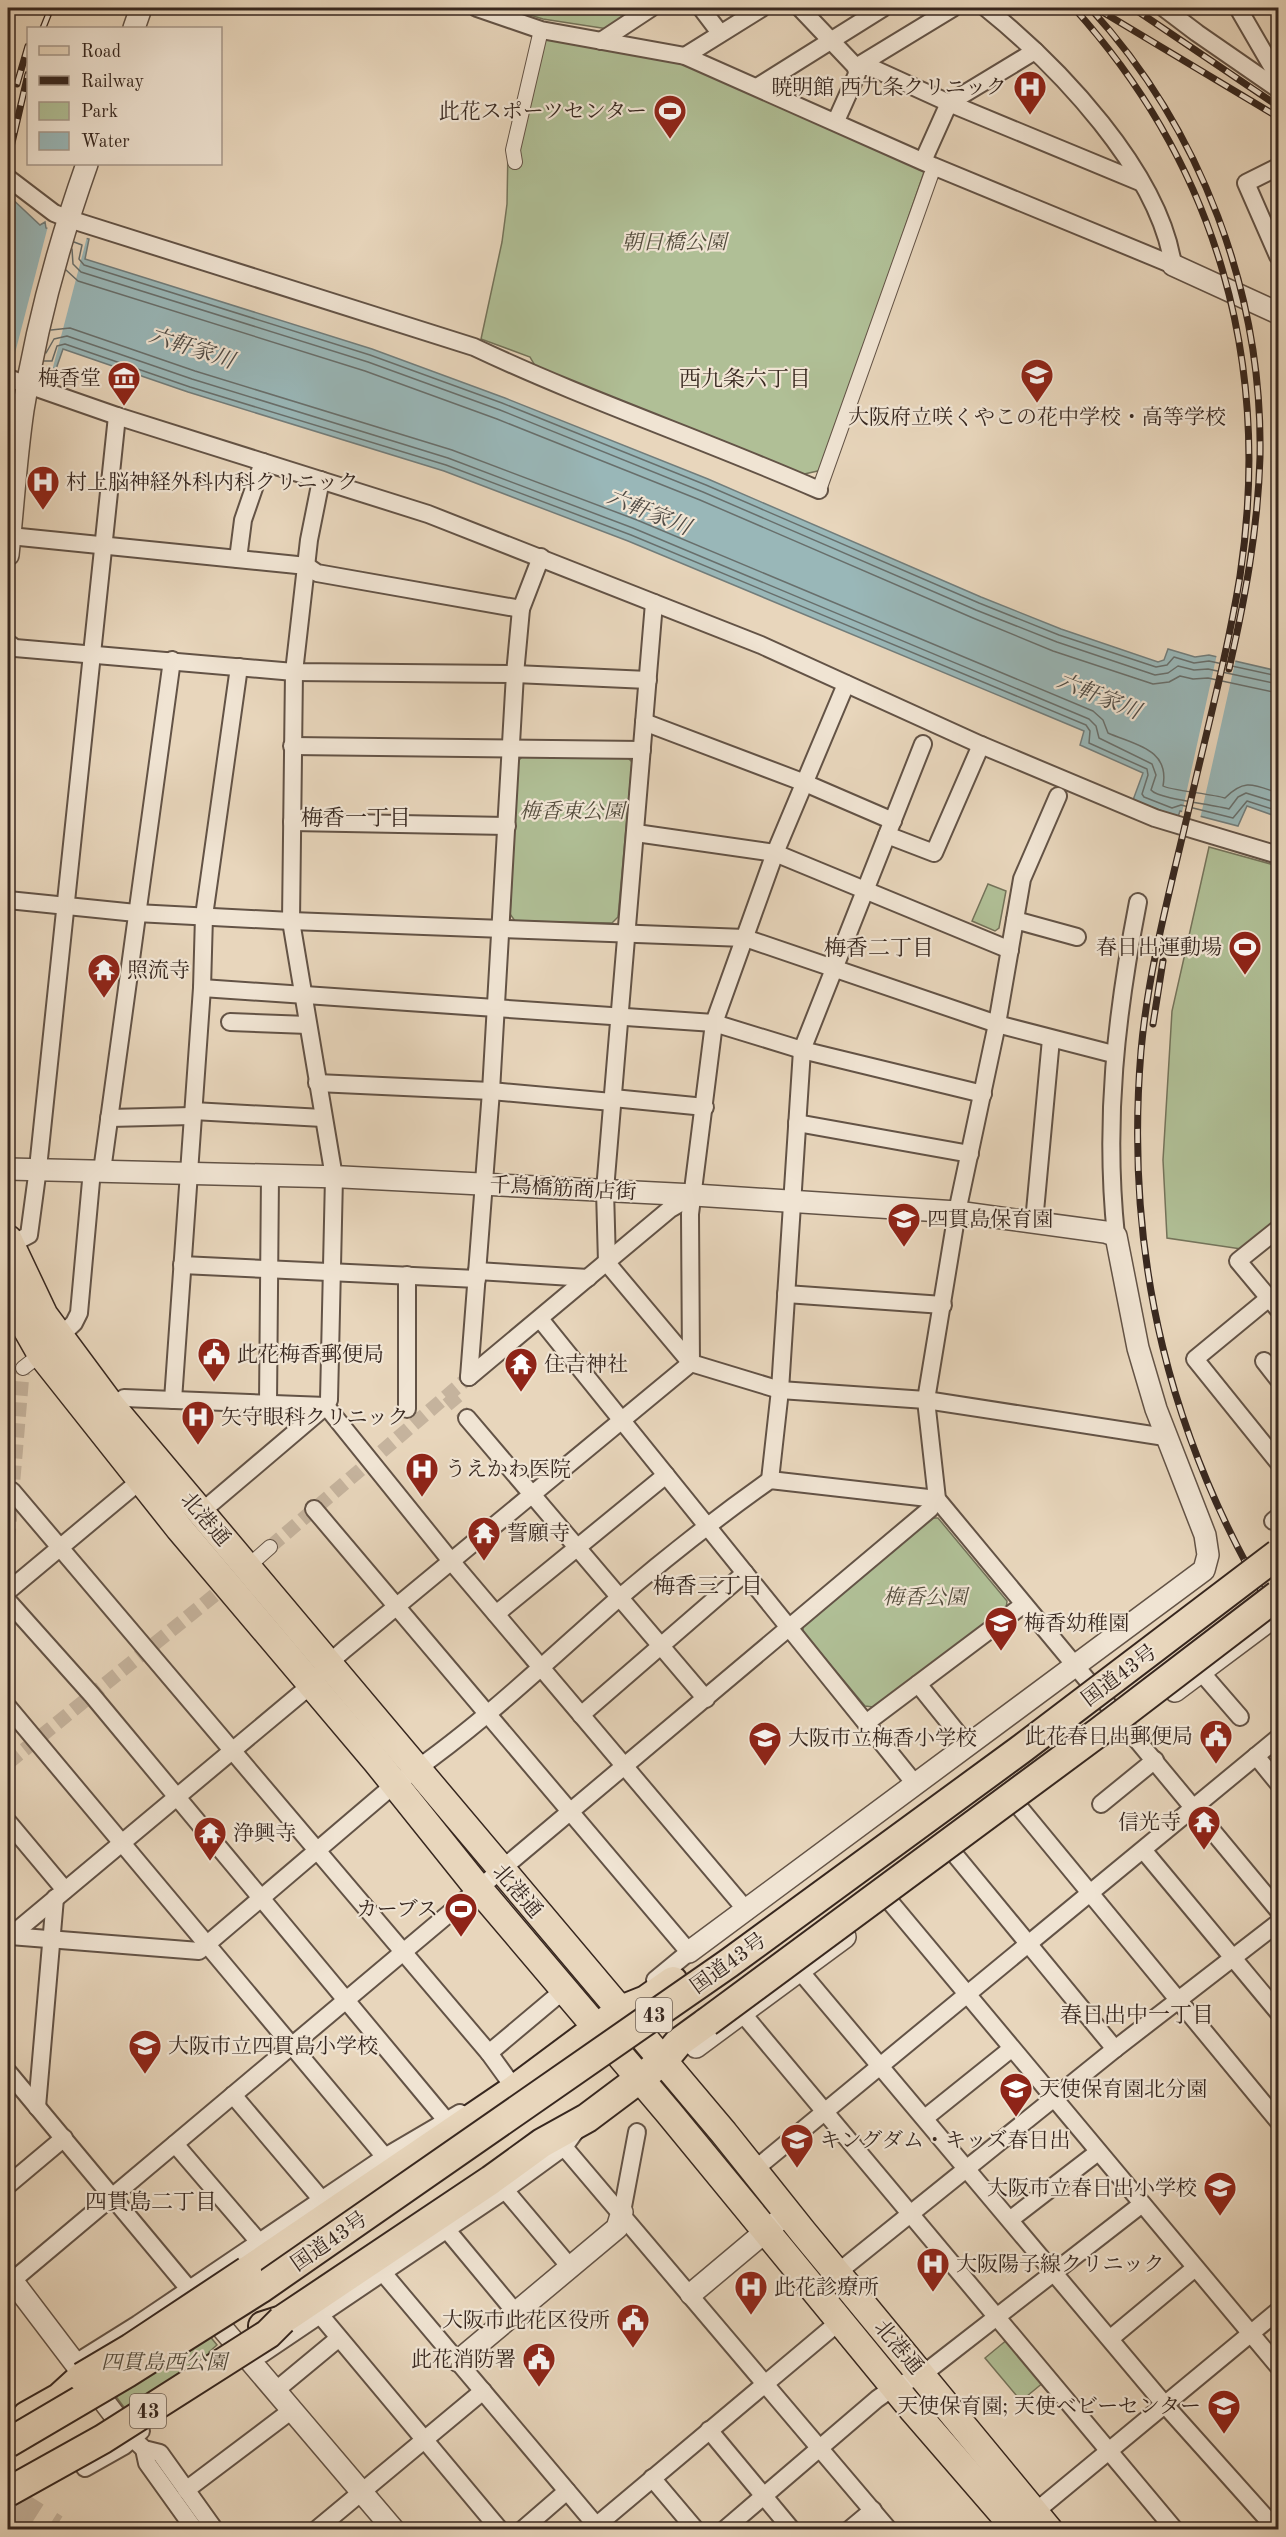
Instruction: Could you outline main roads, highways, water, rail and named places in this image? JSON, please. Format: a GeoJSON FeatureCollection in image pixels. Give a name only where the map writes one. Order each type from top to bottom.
{"type":"FeatureCollection","features":[{"type":"Feature","properties":{"kind":"highway"},"geometry":{"type":"LineString","coordinates":[[621,2010],[646,2000],[673,1981],[1276,1524]]}},
{"type":"Feature","properties":{"kind":"highway","name":"国道43号"},"geometry":{"type":"LineString","coordinates":[[8,2443],[127,2373],[260,2289],[729,1963],[1029,1743],[1278,1554]]}},
{"type":"Feature","properties":{"kind":"highway","name":"国道43号"},"geometry":{"type":"LineString","coordinates":[[8,2462],[84,2421],[270,2304],[741,1977],[1278,1576]]}},
{"type":"Feature","properties":{"kind":"highway","name":"43"},"geometry":{"type":"LineString","coordinates":[[8,2492],[149,2411],[268,2334],[282,2320],[498,2185],[542,2143],[587,2118],[663,2061],[678,2043],[1099,1732],[1278,1596]]}},
{"type":"Feature","properties":{"kind":"highway","name":"43"},"geometry":{"type":"LineString","coordinates":[[8,2414],[78,2370],[131,2348],[515,2089],[621,2010]]}},
{"type":"Feature","properties":{"kind":"highway","name":"43"},"geometry":{"type":"LineString","coordinates":[[8,2472],[50,2454],[93,2431],[263,2326],[282,2320]]}},
{"type":"Feature","properties":{"kind":"highway"},"geometry":{"type":"LineString","coordinates":[[8,2428],[58,2398],[78,2370]]}},
{"type":"Feature","properties":{"kind":"main road","name":"北港通"},"geometry":{"type":"LineString","coordinates":[[9,1242],[44,1316],[41,1353]]}},
{"type":"Feature","properties":{"kind":"main road","name":"北港通"},"geometry":{"type":"LineString","coordinates":[[8,1296],[41,1353],[227,1585],[894,2386],[1026,2526]]}},
{"type":"Feature","properties":{"kind":"main road","name":"北港通"},"geometry":{"type":"LineString","coordinates":[[41,1353],[113,1408],[418,1769],[500,1870],[621,2010],[922,2374],[1026,2526]]}},
{"type":"Feature","properties":{"kind":"water","name":"六軒家川"},"geometry":{"type":"Polygon","coordinates":[[[8,195],[40,225],[45,222],[46,228],[89,239],[85,259],[372,349],[505,398],[708,479],[981,597],[1061,629],[1158,662],[1164,660],[1168,649],[1195,657],[1209,655],[1278,671],[1278,817],[1247,806],[1238,826],[1180,811],[1178,817],[1133,800],[1143,773],[1080,745],[1084,731],[628,541],[444,471],[188,392],[63,349],[56,369],[15,360],[8,365],[8,195]]]}},
{"type":"Feature","properties":{"kind":"tunnel"},"geometry":{"type":"LineString","coordinates":[[8,1542],[23,1368]]}},
{"type":"Feature","properties":{"kind":"tunnel"},"geometry":{"type":"LineString","coordinates":[[270,1547],[469,1377]]}},
{"type":"Feature","properties":{"kind":"tunnel"},"geometry":{"type":"LineString","coordinates":[[448,1395],[467,1418]]}},
{"type":"Feature","properties":{"kind":"tunnel"},"geometry":{"type":"LineString","coordinates":[[8,1763],[227,1585]]}},
{"type":"Feature","properties":{"kind":"tunnel"},"geometry":{"type":"LineString","coordinates":[[8,2501],[54,2530]]}},
{"type":"Feature","properties":{"kind":"railway"},"geometry":{"type":"LineString","coordinates":[[43,27],[51,8]]}},
{"type":"Feature","properties":{"kind":"railway"},"geometry":{"type":"LineString","coordinates":[[1074,8],[1124,70],[1165,134],[1198,202],[1223,272],[1240,345],[1248,420],[1248,497],[1240,576],[1222,666],[1166,904],[1144,1021],[1138,1128],[1140,1202],[1148,1275],[1163,1347],[1183,1417],[1209,1485],[1240,1553],[1278,1619]]}},
{"type":"Feature","properties":{"kind":"railway"},"geometry":{"type":"LineString","coordinates":[[1090,8],[1129,55],[1164,106],[1193,160],[1218,216],[1237,275],[1250,335],[1258,396],[1259,484],[1250,564],[1229,669]]}},
{"type":"Feature","properties":{"kind":"railway"},"geometry":{"type":"LineString","coordinates":[[1096,8],[1278,117]]}},
{"type":"Feature","properties":{"kind":"railway"},"geometry":{"type":"LineString","coordinates":[[1133,8],[1278,106]]}},
{"type":"Feature","properties":{"kind":"railway"},"geometry":{"type":"LineString","coordinates":[[17,84],[27,49]]}},
{"type":"Feature","properties":{"kind":"railway"},"geometry":{"type":"LineString","coordinates":[[8,160],[27,78]]}},
{"type":"Feature","properties":{"kind":"railway"},"geometry":{"type":"LineString","coordinates":[[1153,1024],[1163,961]]}},
{"type":"Feature","properties":{"kind":"place","name":"暁明館 西九条クリニック"},"geometry":{"type":"Point","coordinates":[1030,116]}},
{"type":"Feature","properties":{"kind":"place","name":"此花スポーツセンター"},"geometry":{"type":"Point","coordinates":[670,140]}},
{"type":"Feature","properties":{"kind":"place","name":"大阪府立咲くやこの花中学校・高等学校"},"geometry":{"type":"Point","coordinates":[1037,404]}},
{"type":"Feature","properties":{"kind":"place","name":"梅香堂"},"geometry":{"type":"Point","coordinates":[124,407]}},
{"type":"Feature","properties":{"kind":"place","name":"村上脳神経外科内科クリニック"},"geometry":{"type":"Point","coordinates":[43,511]}},
{"type":"Feature","properties":{"kind":"place","name":"春日出運動場"},"geometry":{"type":"Point","coordinates":[1245,976]}},
{"type":"Feature","properties":{"kind":"place","name":"照流寺"},"geometry":{"type":"Point","coordinates":[104,999]}},
{"type":"Feature","properties":{"kind":"place","name":"四貫島保育園"},"geometry":{"type":"Point","coordinates":[904,1248]}},
{"type":"Feature","properties":{"kind":"place","name":"此花梅香郵便局"},"geometry":{"type":"Point","coordinates":[214,1383]}},
{"type":"Feature","properties":{"kind":"place","name":"住吉神社"},"geometry":{"type":"Point","coordinates":[521,1393]}},
{"type":"Feature","properties":{"kind":"place","name":"矢守眼科クリニック"},"geometry":{"type":"Point","coordinates":[198,1446]}},
{"type":"Feature","properties":{"kind":"place","name":"うえかわ医院"},"geometry":{"type":"Point","coordinates":[422,1498]}},
{"type":"Feature","properties":{"kind":"place","name":"誓願寺"},"geometry":{"type":"Point","coordinates":[484,1562]}},
{"type":"Feature","properties":{"kind":"place","name":"梅香幼稚園"},"geometry":{"type":"Point","coordinates":[1001,1652]}},
{"type":"Feature","properties":{"kind":"place","name":"此花春日出郵便局"},"geometry":{"type":"Point","coordinates":[1216,1765]}},
{"type":"Feature","properties":{"kind":"place","name":"大阪市立梅香小学校"},"geometry":{"type":"Point","coordinates":[765,1767]}},
{"type":"Feature","properties":{"kind":"place","name":"信光寺"},"geometry":{"type":"Point","coordinates":[1204,1851]}},
{"type":"Feature","properties":{"kind":"place","name":"浄興寺"},"geometry":{"type":"Point","coordinates":[210,1862]}},
{"type":"Feature","properties":{"kind":"place","name":"カーブス"},"geometry":{"type":"Point","coordinates":[461,1938]}},
{"type":"Feature","properties":{"kind":"place","name":"大阪市立四貫島小学校"},"geometry":{"type":"Point","coordinates":[145,2075]}},
{"type":"Feature","properties":{"kind":"place","name":"天使保育園北分園"},"geometry":{"type":"Point","coordinates":[1016,2118]}},
{"type":"Feature","properties":{"kind":"place","name":"キングダム・キッズ春日出"},"geometry":{"type":"Point","coordinates":[797,2169]}},
{"type":"Feature","properties":{"kind":"place","name":"大阪市立春日出小学校"},"geometry":{"type":"Point","coordinates":[1220,2217]}},
{"type":"Feature","properties":{"kind":"place","name":"大阪陽子線クリニック"},"geometry":{"type":"Point","coordinates":[933,2293]}},
{"type":"Feature","properties":{"kind":"place","name":"此花診療所"},"geometry":{"type":"Point","coordinates":[751,2316]}},
{"type":"Feature","properties":{"kind":"place","name":"大阪市此花区役所"},"geometry":{"type":"Point","coordinates":[633,2349]}},
{"type":"Feature","properties":{"kind":"place","name":"此花消防署"},"geometry":{"type":"Point","coordinates":[539,2388]}},
{"type":"Feature","properties":{"kind":"place","name":"天使保育園; 天使ベビーセンター"},"geometry":{"type":"Point","coordinates":[1224,2435]}},
{"type":"Feature","properties":{"kind":"district","name":"西九条六丁目"},"geometry":{"type":"Point","coordinates":[745,378]}},
{"type":"Feature","properties":{"kind":"district","name":"梅香一丁目"},"geometry":{"type":"Point","coordinates":[356,817]}},
{"type":"Feature","properties":{"kind":"district","name":"梅香二丁目"},"geometry":{"type":"Point","coordinates":[879,947]}},
{"type":"Feature","properties":{"kind":"district","name":"梅香三丁目"},"geometry":{"type":"Point","coordinates":[708,1585]}},
{"type":"Feature","properties":{"kind":"district","name":"春日出中一丁目"},"geometry":{"type":"Point","coordinates":[1137,2014]}},
{"type":"Feature","properties":{"kind":"district","name":"四貫島二丁目"},"geometry":{"type":"Point","coordinates":[151,2201]}},
{"type":"Feature","properties":{"kind":"park label","name":"朝日橋公園"},"geometry":{"type":"Point","coordinates":[674,242]}},
{"type":"Feature","properties":{"kind":"park label","name":"梅香東公園"},"geometry":{"type":"Point","coordinates":[572,811]}},
{"type":"Feature","properties":{"kind":"park label","name":"梅香公園"},"geometry":{"type":"Point","coordinates":[925,1597]}},
{"type":"Feature","properties":{"kind":"park label","name":"四貫島西公園"},"geometry":{"type":"Point","coordinates":[164,2362]}}]}
